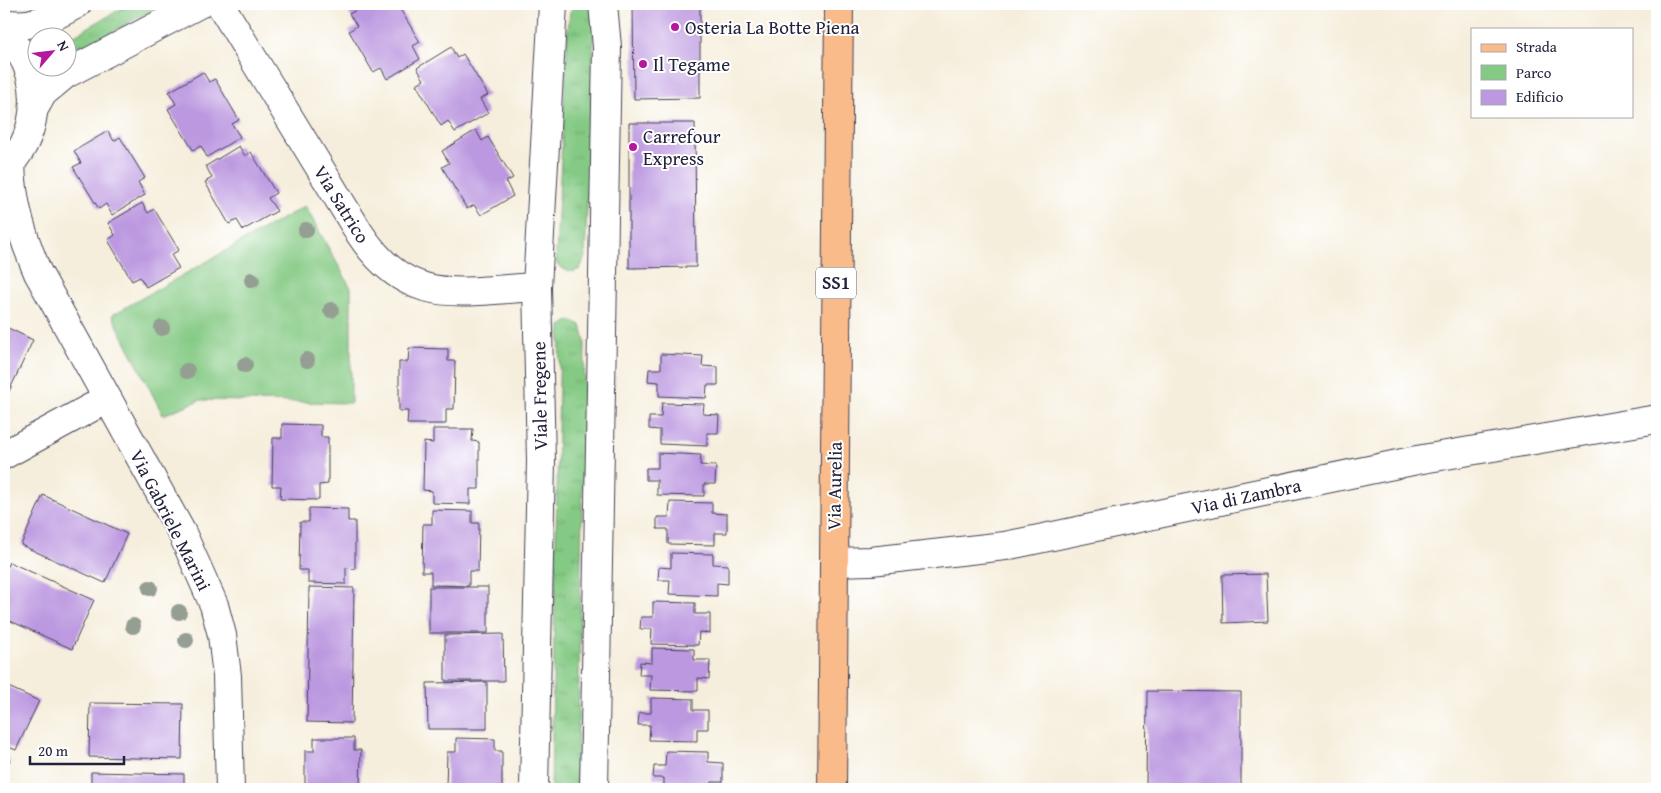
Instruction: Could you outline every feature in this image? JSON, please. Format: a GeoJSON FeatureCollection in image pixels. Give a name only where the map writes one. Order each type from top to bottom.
{"type":"FeatureCollection","features":[{"type":"Feature","properties":{"kind":"main road","name":"Via Aurelia"},"geometry":{"type":"LineString","coordinates":[[832,789],[839,4]]}},
{"type":"Feature","properties":{"kind":"street"},"geometry":{"type":"LineString","coordinates":[[4,23],[16,25],[44,21],[77,4]]}},
{"type":"Feature","properties":{"kind":"street"},"geometry":{"type":"LineString","coordinates":[[8,166],[28,137],[34,109],[43,93],[66,74],[199,4]]}},
{"type":"Feature","properties":{"kind":"street","name":"Via Satrico"},"geometry":{"type":"LineString","coordinates":[[220,4],[360,234],[378,259],[388,269],[413,285],[440,292],[537,287]]}},
{"type":"Feature","properties":{"kind":"street","name":"Viale Fregene"},"geometry":{"type":"LineString","coordinates":[[534,789],[541,461],[537,287],[553,4]]}},
{"type":"Feature","properties":{"kind":"street"},"geometry":{"type":"LineString","coordinates":[[594,789],[607,47],[603,4]]}},
{"type":"Feature","properties":{"kind":"street"},"geometry":{"type":"LineString","coordinates":[[4,34],[20,52],[31,79],[34,109]]}},
{"type":"Feature","properties":{"kind":"street","name":"Via Gabriele Marini"},"geometry":{"type":"LineString","coordinates":[[8,166],[14,207],[24,239],[38,273],[182,533],[214,605],[222,635],[227,676],[230,789]]}},
{"type":"Feature","properties":{"kind":"street","name":"Via Gabriele Marini"},"geometry":{"type":"LineString","coordinates":[[4,239],[38,273]]}},
{"type":"Feature","properties":{"kind":"street"},"geometry":{"type":"LineString","coordinates":[[4,455],[107,399]]}},
{"type":"Feature","properties":{"kind":"street","name":"Via di Zambra"},"geometry":{"type":"LineString","coordinates":[[834,562],[872,561],[1005,546],[1417,460],[1657,419]]}},
{"type":"Feature","properties":{"kind":"green space"},"geometry":{"type":"Polygon","coordinates":[[[130,4],[162,4],[79,51],[78,33],[130,4]]]}},
{"type":"Feature","properties":{"kind":"green space"},"geometry":{"type":"Polygon","coordinates":[[[575,4],[589,4],[594,8],[594,36],[585,256],[580,269],[570,271],[557,264],[556,253],[568,30],[570,12],[575,4]]]}},
{"type":"Feature","properties":{"kind":"green space"},"geometry":{"type":"Polygon","coordinates":[[[305,206],[351,288],[351,403],[200,400],[163,415],[112,315],[305,206]]]}},
{"type":"Feature","properties":{"kind":"green space"},"geometry":{"type":"Polygon","coordinates":[[[571,320],[581,325],[585,341],[577,789],[551,789],[560,334],[561,326],[571,320]]]}},
{"type":"Feature","properties":{"kind":"building"},"geometry":{"type":"Polygon","coordinates":[[[367,4],[397,4],[420,42],[413,46],[420,59],[387,79],[381,68],[373,72],[349,31],[357,26],[349,14],[367,4]]]}},
{"type":"Feature","properties":{"kind":"building"},"geometry":{"type":"Polygon","coordinates":[[[633,4],[700,4],[700,98],[634,99],[633,4]]]}},
{"type":"Feature","properties":{"kind":"building"},"geometry":{"type":"Polygon","coordinates":[[[451,47],[457,58],[463,54],[488,95],[480,99],[488,113],[455,132],[448,121],[441,126],[416,84],[424,80],[417,68],[451,47]]]}},
{"type":"Feature","properties":{"kind":"building"},"geometry":{"type":"Polygon","coordinates":[[[203,72],[209,82],[215,79],[239,120],[232,124],[240,137],[207,157],[201,146],[193,150],[168,109],[176,104],[169,92],[203,72]]]}},
{"type":"Feature","properties":{"kind":"building"},"geometry":{"type":"Polygon","coordinates":[[[629,123],[695,123],[696,267],[629,268],[629,123]]]}},
{"type":"Feature","properties":{"kind":"building"},"geometry":{"type":"Polygon","coordinates":[[[476,130],[482,141],[488,137],[513,178],[506,182],[513,196],[481,215],[474,205],[467,209],[442,167],[449,163],[442,151],[476,130]]]}},
{"type":"Feature","properties":{"kind":"building"},"geometry":{"type":"Polygon","coordinates":[[[108,131],[114,141],[120,137],[145,178],[138,182],[145,195],[112,215],[106,204],[99,209],[73,167],[81,163],[74,151],[108,131]]]}},
{"type":"Feature","properties":{"kind":"building"},"geometry":{"type":"Polygon","coordinates":[[[239,146],[245,156],[251,152],[276,193],[268,198],[277,211],[243,230],[237,220],[229,224],[205,182],[212,178],[206,166],[239,146]]]}},
{"type":"Feature","properties":{"kind":"building"},"geometry":{"type":"Polygon","coordinates":[[[142,203],[148,213],[154,209],[179,250],[171,255],[179,268],[146,287],[140,277],[132,281],[108,240],[115,235],[108,223],[142,203]]]}},
{"type":"Feature","properties":{"kind":"building"},"geometry":{"type":"Polygon","coordinates":[[[4,326],[33,340],[4,402],[4,326]]]}},
{"type":"Feature","properties":{"kind":"building"},"geometry":{"type":"Polygon","coordinates":[[[409,348],[448,349],[448,361],[455,361],[454,409],[446,409],[446,424],[407,424],[408,411],[399,411],[399,362],[408,362],[409,348]]]}},
{"type":"Feature","properties":{"kind":"building"},"geometry":{"type":"Polygon","coordinates":[[[661,354],[703,356],[702,366],[718,367],[718,385],[707,385],[706,398],[659,396],[659,382],[648,381],[649,369],[661,369],[661,354]]]}},
{"type":"Feature","properties":{"kind":"building"},"geometry":{"type":"Polygon","coordinates":[[[662,403],[704,404],[703,414],[719,415],[718,433],[707,433],[707,446],[660,444],[660,430],[649,429],[649,417],[661,417],[662,403]]]}},
{"type":"Feature","properties":{"kind":"building"},"geometry":{"type":"Polygon","coordinates":[[[282,424],[321,425],[321,437],[328,437],[328,484],[319,485],[319,500],[280,499],[281,486],[272,486],[273,438],[282,438],[282,424]]]}},
{"type":"Feature","properties":{"kind":"building"},"geometry":{"type":"Polygon","coordinates":[[[433,429],[473,429],[472,441],[479,442],[479,489],[470,489],[470,504],[432,503],[432,491],[423,490],[424,442],[433,443],[433,429]]]}},
{"type":"Feature","properties":{"kind":"building"},"geometry":{"type":"Polygon","coordinates":[[[658,453],[701,455],[700,465],[716,466],[715,484],[704,484],[704,496],[657,495],[657,480],[646,480],[646,468],[658,468],[658,453]]]}},
{"type":"Feature","properties":{"kind":"building"},"geometry":{"type":"Polygon","coordinates":[[[43,495],[127,534],[105,583],[21,545],[43,495]]]}},
{"type":"Feature","properties":{"kind":"building"},"geometry":{"type":"Polygon","coordinates":[[[670,502],[712,503],[712,513],[727,514],[727,533],[715,533],[715,545],[668,544],[668,529],[657,529],[657,517],[669,517],[670,502]]]}},
{"type":"Feature","properties":{"kind":"building"},"geometry":{"type":"Polygon","coordinates":[[[309,508],[348,509],[348,521],[355,521],[355,569],[346,568],[346,584],[308,583],[308,570],[299,570],[300,522],[309,522],[309,508]]]}},
{"type":"Feature","properties":{"kind":"building"},"geometry":{"type":"Polygon","coordinates":[[[432,510],[472,511],[472,523],[479,523],[478,571],[469,571],[469,586],[431,585],[431,572],[422,572],[423,524],[432,524],[432,510]]]}},
{"type":"Feature","properties":{"kind":"building"},"geometry":{"type":"Polygon","coordinates":[[[671,553],[713,554],[713,564],[728,565],[728,584],[717,583],[717,596],[669,594],[670,580],[658,580],[659,567],[671,568],[671,553]]]}},
{"type":"Feature","properties":{"kind":"building"},"geometry":{"type":"Polygon","coordinates":[[[9,562],[94,600],[72,649],[4,618],[4,574],[9,562]]]}},
{"type":"Feature","properties":{"kind":"building"},"geometry":{"type":"Polygon","coordinates":[[[1266,574],[1268,621],[1223,623],[1222,575],[1266,574]]]}},
{"type":"Feature","properties":{"kind":"building"},"geometry":{"type":"Polygon","coordinates":[[[309,587],[354,588],[352,723],[307,722],[309,587]]]}},
{"type":"Feature","properties":{"kind":"building"},"geometry":{"type":"Polygon","coordinates":[[[429,587],[488,587],[488,633],[429,633],[429,587]]]}},
{"type":"Feature","properties":{"kind":"building"},"geometry":{"type":"Polygon","coordinates":[[[653,602],[695,603],[695,614],[710,614],[710,633],[699,632],[698,645],[651,644],[652,629],[640,629],[641,617],[653,617],[653,602]]]}},
{"type":"Feature","properties":{"kind":"building"},"geometry":{"type":"Polygon","coordinates":[[[503,634],[504,681],[445,681],[445,635],[503,634]]]}},
{"type":"Feature","properties":{"kind":"building"},"geometry":{"type":"Polygon","coordinates":[[[652,648],[694,649],[694,660],[710,660],[709,679],[698,678],[698,691],[650,690],[651,675],[639,675],[640,662],[652,663],[652,648]]]}},
{"type":"Feature","properties":{"kind":"building"},"geometry":{"type":"Polygon","coordinates":[[[487,682],[487,729],[428,729],[427,683],[487,682]]]}},
{"type":"Feature","properties":{"kind":"building"},"geometry":{"type":"Polygon","coordinates":[[[4,685],[39,701],[16,750],[4,745],[4,685]]]}},
{"type":"Feature","properties":{"kind":"building"},"geometry":{"type":"Polygon","coordinates":[[[1147,691],[1241,692],[1241,789],[1146,789],[1147,691]]]}},
{"type":"Feature","properties":{"kind":"building"},"geometry":{"type":"Polygon","coordinates":[[[651,698],[693,699],[693,710],[708,710],[708,729],[697,729],[697,741],[649,740],[650,725],[638,725],[639,713],[651,713],[651,698]]]}},
{"type":"Feature","properties":{"kind":"building"},"geometry":{"type":"Polygon","coordinates":[[[90,703],[183,704],[182,759],[89,757],[90,703]]]}},
{"type":"Feature","properties":{"kind":"building"},"geometry":{"type":"Polygon","coordinates":[[[314,738],[354,738],[354,750],[361,750],[360,789],[305,789],[305,751],[314,751],[314,738]]]}},
{"type":"Feature","properties":{"kind":"building"},"geometry":{"type":"Polygon","coordinates":[[[456,738],[495,739],[495,751],[502,751],[502,789],[446,789],[447,752],[456,752],[456,738]]]}},
{"type":"Feature","properties":{"kind":"building"},"geometry":{"type":"Polygon","coordinates":[[[666,751],[708,752],[708,762],[723,763],[723,782],[712,782],[711,789],[664,789],[664,778],[653,778],[654,766],[665,766],[666,751]]]}},
{"type":"Feature","properties":{"kind":"building"},"geometry":{"type":"Polygon","coordinates":[[[4,757],[10,760],[4,773],[4,757]]]}},
{"type":"Feature","properties":{"kind":"building"},"geometry":{"type":"Polygon","coordinates":[[[91,772],[184,774],[184,789],[91,789],[91,772]]]}},
{"type":"Feature","properties":{"kind":"place","name":"Osteria La Botte Piena"},"geometry":{"type":"Point","coordinates":[675,27]}},
{"type":"Feature","properties":{"kind":"place","name":"Il Tegame"},"geometry":{"type":"Point","coordinates":[643,64]}},
{"type":"Feature","properties":{"kind":"place","name":"Carrefour Express"},"geometry":{"type":"Point","coordinates":[633,147]}}]}
